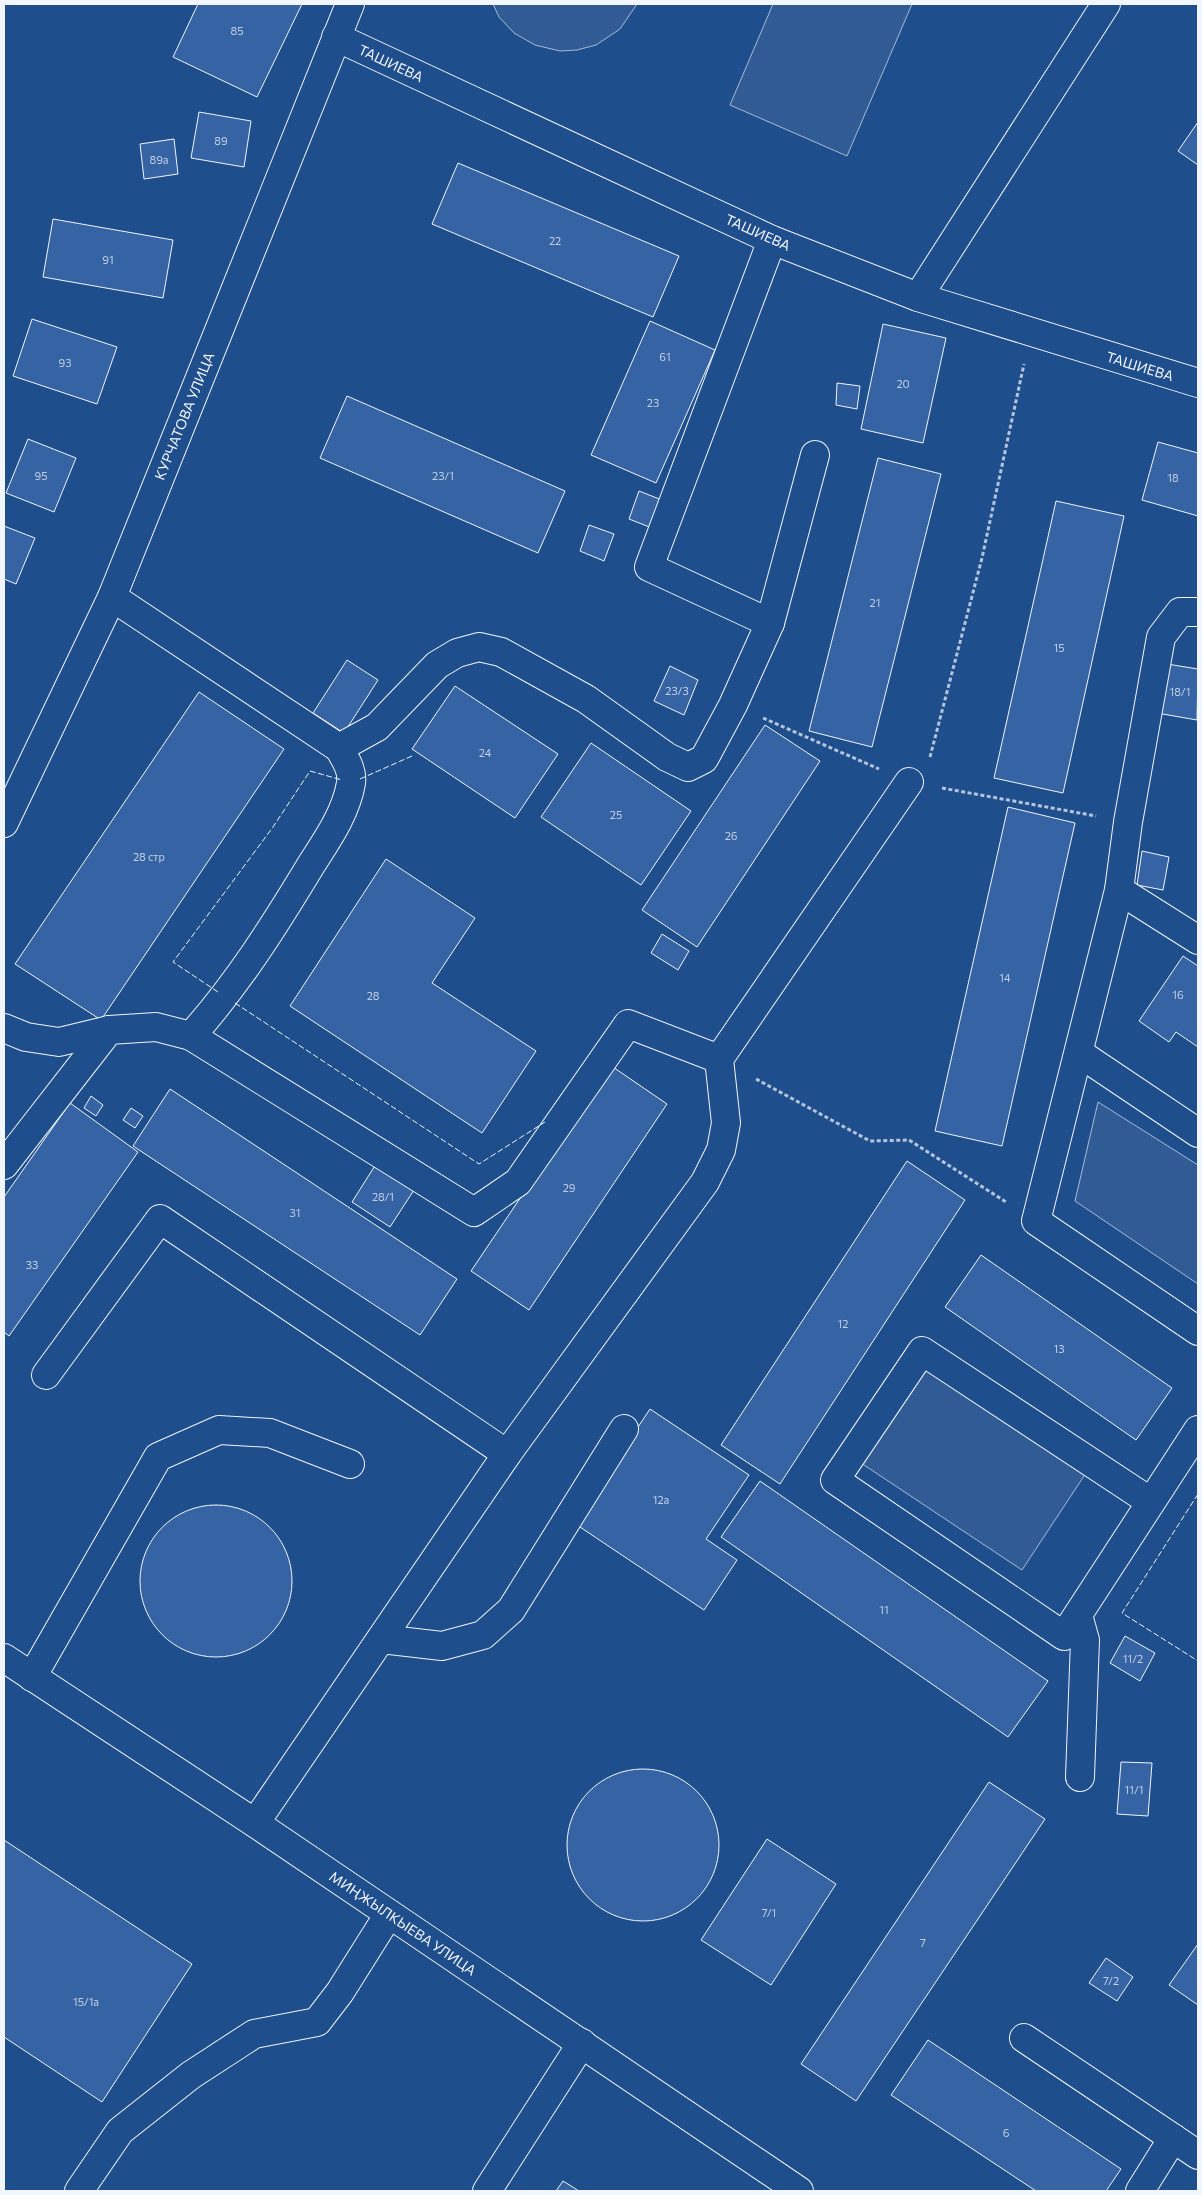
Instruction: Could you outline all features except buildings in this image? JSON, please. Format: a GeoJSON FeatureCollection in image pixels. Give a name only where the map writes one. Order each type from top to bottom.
{"type":"FeatureCollection","features":[{"type":"Feature","properties":{"kind":"street","name":"КУРЧАТОВА УЛИЦА"},"geometry":{"type":"LineString","coordinates":[[4,823],[112,597],[350,4]]}},
{"type":"Feature","properties":{"kind":"street"},"geometry":{"type":"LineString","coordinates":[[918,297],[1106,4]]}},
{"type":"Feature","properties":{"kind":"street","name":"ТАШИЕВА"},"geometry":{"type":"LineString","coordinates":[[336,37],[772,240],[918,297],[1198,383]]}},
{"type":"Feature","properties":{"kind":"street"},"geometry":{"type":"LineString","coordinates":[[770,623],[649,566],[772,240]]}},
{"type":"Feature","properties":{"kind":"street"},"geometry":{"type":"LineString","coordinates":[[339,748],[377,727],[437,665],[457,653],[479,647],[501,652],[586,699],[667,757],[688,767],[704,759],[733,705],[770,623],[815,455]]}},
{"type":"Feature","properties":{"kind":"street"},"geometry":{"type":"LineString","coordinates":[[112,597],[339,748],[351,770],[351,783],[338,820],[253,958],[226,997],[191,1036]]}},
{"type":"Feature","properties":{"kind":"street"},"geometry":{"type":"LineString","coordinates":[[1198,612],[1180,612],[1161,637],[1128,822],[1119,890],[1036,1221],[1198,1331]]}},
{"type":"Feature","properties":{"kind":"street"},"geometry":{"type":"LineString","coordinates":[[255,1823],[507,1454],[705,1182],[722,1150],[726,1122],[719,1059],[908,782]]}},
{"type":"Feature","properties":{"kind":"street"},"geometry":{"type":"LineString","coordinates":[[1119,890],[1198,940]]}},
{"type":"Feature","properties":{"kind":"street"},"geometry":{"type":"LineString","coordinates":[[4,1028],[26,1037],[59,1042],[109,1030],[156,1027],[191,1036],[474,1212],[518,1182],[628,1024],[719,1059]]}},
{"type":"Feature","properties":{"kind":"street"},"geometry":{"type":"LineString","coordinates":[[4,1165],[109,1030]]}},
{"type":"Feature","properties":{"kind":"street"},"geometry":{"type":"LineString","coordinates":[[1079,1053],[1198,1133]]}},
{"type":"Feature","properties":{"kind":"street"},"geometry":{"type":"LineString","coordinates":[[46,1375],[160,1219],[507,1454]]}},
{"type":"Feature","properties":{"kind":"street"},"geometry":{"type":"LineString","coordinates":[[1151,1502],[922,1351],[835,1480],[1064,1636],[1198,1430]]}},
{"type":"Feature","properties":{"kind":"street"},"geometry":{"type":"LineString","coordinates":[[381,1638],[442,1646],[483,1635],[511,1610],[624,1429]]}},
{"type":"Feature","properties":{"kind":"street"},"geometry":{"type":"LineString","coordinates":[[32,1677],[158,1458],[220,1430],[270,1433],[350,1464]]}},
{"type":"Feature","properties":{"kind":"street"},"geometry":{"type":"LineString","coordinates":[[1078,1615],[1085,1640],[1080,1778]]}},
{"type":"Feature","properties":{"kind":"street","name":"МИҢЖЫЛКЫЕВА УЛИЦА"},"geometry":{"type":"LineString","coordinates":[[4,1658],[255,1823],[799,2191]]}},
{"type":"Feature","properties":{"kind":"street"},"geometry":{"type":"LineString","coordinates":[[79,2191],[120,2131],[190,2075],[254,2034],[317,2022],[340,1992],[389,1914]]}},
{"type":"Feature","properties":{"kind":"street"},"geometry":{"type":"LineString","coordinates":[[1024,2038],[1198,2155]]}},
{"type":"Feature","properties":{"kind":"street"},"geometry":{"type":"LineString","coordinates":[[487,2191],[582,2043]]}},
{"type":"Feature","properties":{"kind":"street"},"geometry":{"type":"LineString","coordinates":[[1140,2191],[1174,2138]]}},
{"type":"Feature","properties":{"kind":"path"},"geometry":{"type":"LineString","coordinates":[[908,782],[922,773],[929,762],[982,558],[1031,332]]}},
{"type":"Feature","properties":{"kind":"path"},"geometry":{"type":"LineString","coordinates":[[719,1059],[870,1141],[909,1140],[1036,1221]]}},
{"type":"Feature","properties":{"kind":"shaded area"},"geometry":{"type":"Polygon","coordinates":[[[493,4],[637,4],[620,29],[596,45],[577,50],[560,51],[535,45],[514,33],[499,17],[493,4]]]}},
{"type":"Feature","properties":{"kind":"shaded area"},"geometry":{"type":"Polygon","coordinates":[[[773,4],[912,4],[847,156],[730,105],[773,4]]]}},
{"type":"Feature","properties":{"kind":"shaded area"},"geometry":{"type":"Polygon","coordinates":[[[1098,1102],[1198,1165],[1198,1284],[1075,1201],[1098,1102]]]}},
{"type":"Feature","properties":{"kind":"shaded area"},"geometry":{"type":"Polygon","coordinates":[[[922,1364],[1086,1473],[1022,1570],[858,1461],[922,1364]]]}},
{"type":"Feature","properties":{"kind":"fence"},"geometry":{"type":"LineString","coordinates":[[360,779],[412,756]]}},
{"type":"Feature","properties":{"kind":"fence"},"geometry":{"type":"LineString","coordinates":[[218,992],[173,962],[273,827],[310,771],[342,780]]}},
{"type":"Feature","properties":{"kind":"fence"},"geometry":{"type":"LineString","coordinates":[[235,1003],[479,1164],[545,1122]]}},
{"type":"Feature","properties":{"kind":"fence"},"geometry":{"type":"LineString","coordinates":[[1198,1494],[1122,1613],[1198,1661]]}}]}
